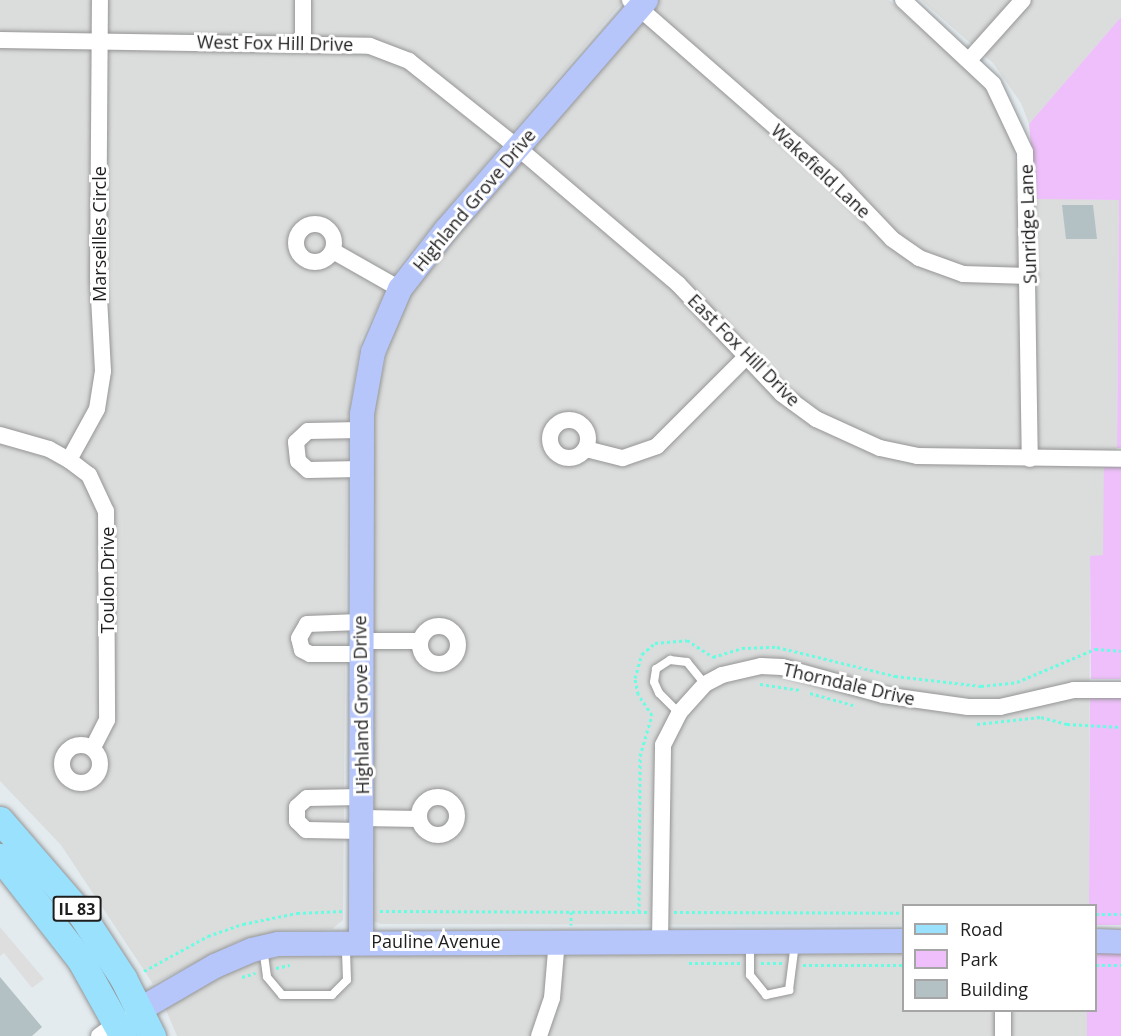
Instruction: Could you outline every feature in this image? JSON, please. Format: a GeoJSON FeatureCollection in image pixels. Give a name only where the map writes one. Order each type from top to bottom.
{"type":"FeatureCollection","features":[{"type":"Feature","properties":{"kind":"main road","name":"IL 83"},"geometry":{"type":"LineString","coordinates":[[0,820],[81,914],[119,1026]]}},
{"type":"Feature","properties":{"kind":"main road","name":"IL 83"},"geometry":{"type":"LineString","coordinates":[[0,857],[80,959],[119,1026],[152,1036]]}},
{"type":"Feature","properties":{"kind":"street","name":"Marseilles Circle"},"geometry":{"type":"LineString","coordinates":[[69,460],[97,409],[103,371],[98,279],[100,0]]}},
{"type":"Feature","properties":{"kind":"street"},"geometry":{"type":"LineString","coordinates":[[303,0],[303,43]]}},
{"type":"Feature","properties":{"kind":"street","name":"Sunridge Lane"},"geometry":{"type":"LineString","coordinates":[[903,0],[970,59],[993,84],[1025,152],[1029,276],[1030,459]]}},
{"type":"Feature","properties":{"kind":"street"},"geometry":{"type":"LineString","coordinates":[[970,59],[1023,0]]}},
{"type":"Feature","properties":{"kind":"street","name":"Highland Grove Drive"},"geometry":{"type":"LineString","coordinates":[[353,941],[361,911],[361,430],[373,352],[400,290],[638,2]]}},
{"type":"Feature","properties":{"kind":"street","name":"Wakefield Lane"},"geometry":{"type":"LineString","coordinates":[[638,2],[834,178],[892,239],[919,258],[963,274],[1029,276]]}},
{"type":"Feature","properties":{"kind":"street","name":"West Fox Hill Drive"},"geometry":{"type":"LineString","coordinates":[[0,40],[303,43],[370,46],[409,61],[517,147]]}},
{"type":"Feature","properties":{"kind":"street","name":"East Fox Hill Drive"},"geometry":{"type":"LineString","coordinates":[[517,147],[678,284],[782,394],[816,419],[880,448],[944,458],[1121,459]]}},
{"type":"Feature","properties":{"kind":"street"},"geometry":{"type":"LineString","coordinates":[[333,251],[400,290]]}},
{"type":"Feature","properties":{"kind":"street"},"geometry":{"type":"LineString","coordinates":[[586,449],[623,458],[657,446],[746,357]]}},
{"type":"Feature","properties":{"kind":"street"},"geometry":{"type":"LineString","coordinates":[[361,430],[308,431],[296,442],[298,460],[308,470],[361,469]]}},
{"type":"Feature","properties":{"kind":"street","name":"Toulon Drive"},"geometry":{"type":"LineString","coordinates":[[0,435],[49,449],[69,460],[89,475],[99,491],[107,522],[107,720],[93,748]]}},
{"type":"Feature","properties":{"kind":"street"},"geometry":{"type":"LineString","coordinates":[[360,639],[420,641]]}},
{"type":"Feature","properties":{"kind":"street","name":"Thorndale Drive"},"geometry":{"type":"LineString","coordinates":[[660,940],[668,912],[660,769],[663,745],[679,712],[705,684],[745,668],[782,667],[883,695],[1000,707],[1074,690],[1121,690]]}},
{"type":"Feature","properties":{"kind":"street"},"geometry":{"type":"LineString","coordinates":[[362,815],[418,819]]}},
{"type":"Feature","properties":{"kind":"street"},"geometry":{"type":"LineString","coordinates":[[539,1036],[552,998],[557,940]]}},
{"type":"Feature","properties":{"kind":"street","name":"Pauline Avenue"},"geometry":{"type":"LineString","coordinates":[[119,1026],[215,966],[264,959],[353,941],[660,940],[750,952],[794,952],[902,941]]}},
{"type":"Feature","properties":{"kind":"street"},"geometry":{"type":"LineString","coordinates":[[1097,941],[1121,942]]}},
{"type":"Feature","properties":{"kind":"street"},"geometry":{"type":"LineString","coordinates":[[1003,1012],[1003,1036]]}},
{"type":"Feature","properties":{"kind":"lane"},"geometry":{"type":"LineString","coordinates":[[679,712],[659,693],[654,682],[656,669],[670,660],[687,662],[705,684]]}},
{"type":"Feature","properties":{"kind":"lane"},"geometry":{"type":"LineString","coordinates":[[264,959],[272,987],[282,995],[332,995],[347,980],[353,941]]}},
{"type":"Feature","properties":{"kind":"lane"},"geometry":{"type":"LineString","coordinates":[[750,952],[750,975],[766,995],[789,990],[794,952]]}},
{"type":"Feature","properties":{"kind":"path"},"geometry":{"type":"LineString","coordinates":[[855,667],[916,679],[996,686],[1017,682],[1087,651],[1121,651]]}},
{"type":"Feature","properties":{"kind":"path"},"geometry":{"type":"LineString","coordinates":[[751,684],[806,692]]}},
{"type":"Feature","properties":{"kind":"path"},"geometry":{"type":"LineString","coordinates":[[1074,724],[1121,727]]}},
{"type":"Feature","properties":{"kind":"path"},"geometry":{"type":"LineString","coordinates":[[668,912],[676,901]]}},
{"type":"Feature","properties":{"kind":"path"},"geometry":{"type":"LineString","coordinates":[[361,911],[902,913]]}},
{"type":"Feature","properties":{"kind":"path"},"geometry":{"type":"LineString","coordinates":[[1097,914],[1121,914]]}},
{"type":"Feature","properties":{"kind":"path"},"geometry":{"type":"LineString","coordinates":[[750,952],[794,952],[902,965]]}},
{"type":"Feature","properties":{"kind":"path"},"geometry":{"type":"LineString","coordinates":[[234,981],[264,959]]}},
{"type":"Feature","properties":{"kind":"path"},"geometry":{"type":"LineString","coordinates":[[1097,965],[1121,965]]}},
{"type":"Feature","properties":{"kind":"shaded area"},"geometry":{"type":"Polygon","coordinates":[[[0,0],[624,0],[400,264],[361,339],[347,428],[343,920],[332,929],[280,931],[239,941],[153,984],[61,845],[0,781],[0,0]]]}},
{"type":"Feature","properties":{"kind":"shaded area"},"geometry":{"type":"Polygon","coordinates":[[[656,0],[889,0],[983,83],[1014,147],[1017,198],[1119,200],[1117,448],[1104,467],[1104,556],[1090,556],[1089,904],[902,904],[902,925],[381,924],[371,920],[374,411],[391,334],[409,296],[429,267],[656,0]]]}},
{"type":"Feature","properties":{"kind":"shaded area"},"geometry":{"type":"Polygon","coordinates":[[[921,0],[1121,0],[1121,17],[1029,124],[1021,103],[993,63],[921,0]]]}},
{"type":"Feature","properties":{"kind":"shaded area"},"geometry":{"type":"Polygon","coordinates":[[[0,927],[44,979],[32,988],[4,953],[0,956],[0,927]]]}},
{"type":"Feature","properties":{"kind":"shaded area"},"geometry":{"type":"Polygon","coordinates":[[[902,951],[902,1012],[1087,1012],[1087,1036],[177,1036],[164,1005],[226,970],[288,955],[902,951]]]}},
{"type":"Feature","properties":{"kind":"green space"},"geometry":{"type":"Polygon","coordinates":[[[1121,17],[1121,448],[1117,448],[1119,200],[1036,199],[1029,124],[1121,17]]]}},
{"type":"Feature","properties":{"kind":"green space"},"geometry":{"type":"Polygon","coordinates":[[[1104,466],[1121,467],[1121,679],[1091,679],[1090,556],[1103,555],[1104,466]]]}},
{"type":"Feature","properties":{"kind":"green space"},"geometry":{"type":"Polygon","coordinates":[[[1090,697],[1121,697],[1121,925],[1097,925],[1097,904],[1089,904],[1090,697]]]}},
{"type":"Feature","properties":{"kind":"green space"},"geometry":{"type":"Polygon","coordinates":[[[1097,951],[1121,951],[1121,1036],[1087,1036],[1087,1012],[1097,1012],[1097,951]]]}},
{"type":"Feature","properties":{"kind":"building"},"geometry":{"type":"Polygon","coordinates":[[[1062,205],[1093,205],[1097,239],[1066,239],[1062,205]]]}},
{"type":"Feature","properties":{"kind":"building"},"geometry":{"type":"Polygon","coordinates":[[[0,977],[42,1027],[32,1036],[0,1036],[0,977]]]}}]}
